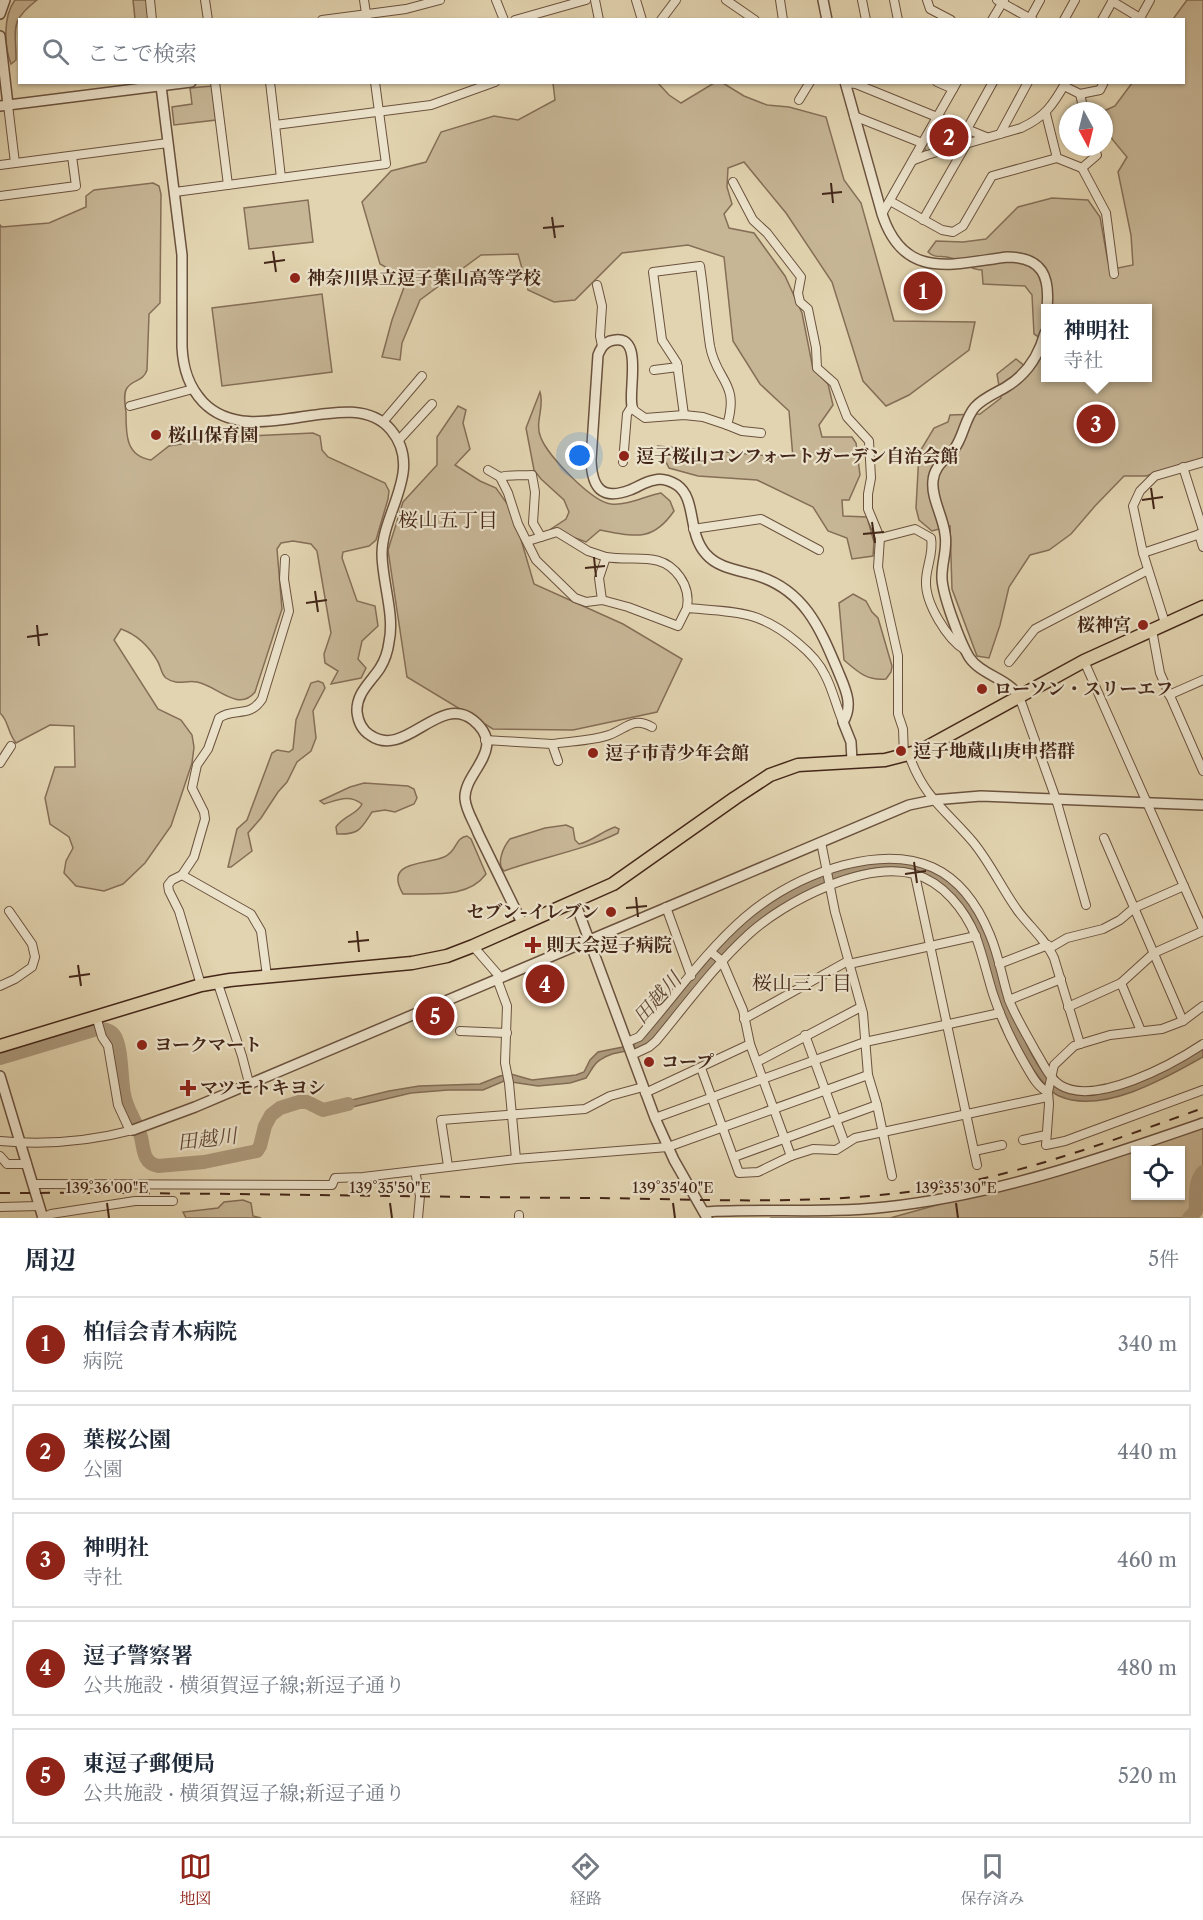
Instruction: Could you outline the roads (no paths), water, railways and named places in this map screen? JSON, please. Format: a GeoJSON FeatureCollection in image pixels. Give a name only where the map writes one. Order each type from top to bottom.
{"type":"FeatureCollection","features":[{"type":"Feature","properties":{"kind":"main road"},"geometry":{"type":"LineString","coordinates":[[0,1046],[98,1025],[217,981],[412,963],[447,956],[523,925],[624,878],[770,775],[798,765],[885,760],[933,745],[1084,661],[1203,607]]}},
{"type":"Feature","properties":{"kind":"street"},"geometry":{"type":"LineString","coordinates":[[0,14],[5,0]]}},
{"type":"Feature","properties":{"kind":"street"},"geometry":{"type":"LineString","coordinates":[[150,0],[152,18]]}},
{"type":"Feature","properties":{"kind":"street"},"geometry":{"type":"LineString","coordinates":[[205,0],[208,18]]}},
{"type":"Feature","properties":{"kind":"street"},"geometry":{"type":"LineString","coordinates":[[364,0],[367,17]]}},
{"type":"Feature","properties":{"kind":"street"},"geometry":{"type":"LineString","coordinates":[[352,18],[367,17],[440,0]]}},
{"type":"Feature","properties":{"kind":"street"},"geometry":{"type":"LineString","coordinates":[[496,0],[503,18]]}},
{"type":"Feature","properties":{"kind":"street"},"geometry":{"type":"LineString","coordinates":[[521,18],[586,0]]}},
{"type":"Feature","properties":{"kind":"street"},"geometry":{"type":"LineString","coordinates":[[595,0],[599,18]]}},
{"type":"Feature","properties":{"kind":"street"},"geometry":{"type":"LineString","coordinates":[[636,0],[641,18]]}},
{"type":"Feature","properties":{"kind":"street"},"geometry":{"type":"LineString","coordinates":[[663,18],[676,0]]}},
{"type":"Feature","properties":{"kind":"street"},"geometry":{"type":"LineString","coordinates":[[726,0],[752,18]]}},
{"type":"Feature","properties":{"kind":"street"},"geometry":{"type":"LineString","coordinates":[[739,0],[741,10]]}},
{"type":"Feature","properties":{"kind":"street"},"geometry":{"type":"LineString","coordinates":[[780,0],[783,18]]}},
{"type":"Feature","properties":{"kind":"street"},"geometry":{"type":"LineString","coordinates":[[823,0],[827,18]]}},
{"type":"Feature","properties":{"kind":"street"},"geometry":{"type":"LineString","coordinates":[[862,0],[866,18]]}},
{"type":"Feature","properties":{"kind":"street"},"geometry":{"type":"LineString","coordinates":[[894,0],[898,18]]}},
{"type":"Feature","properties":{"kind":"street"},"geometry":{"type":"LineString","coordinates":[[927,0],[930,9],[947,18]]}},
{"type":"Feature","properties":{"kind":"street"},"geometry":{"type":"LineString","coordinates":[[1031,18],[1040,0]]}},
{"type":"Feature","properties":{"kind":"street"},"geometry":{"type":"LineString","coordinates":[[1065,18],[1075,0]]}},
{"type":"Feature","properties":{"kind":"street"},"geometry":{"type":"LineString","coordinates":[[1141,18],[1150,0]]}},
{"type":"Feature","properties":{"kind":"street"},"geometry":{"type":"LineString","coordinates":[[993,18],[1001,1],[1028,18]]}},
{"type":"Feature","properties":{"kind":"street"},"geometry":{"type":"LineString","coordinates":[[1103,18],[1113,1],[1138,18]]}},
{"type":"Feature","properties":{"kind":"street"},"geometry":{"type":"LineString","coordinates":[[0,36],[4,105],[15,163]]}},
{"type":"Feature","properties":{"kind":"street"},"geometry":{"type":"LineString","coordinates":[[4,105],[160,84],[182,255],[183,361],[188,381],[193,389],[207,406],[233,420],[252,422],[346,412],[364,414],[383,422],[393,432],[404,458],[403,476],[384,537],[382,554],[390,637],[381,667],[359,698],[357,710],[359,720],[370,736],[387,741],[403,738],[440,717],[452,714],[472,719],[484,734],[485,753],[482,763],[467,786],[465,800],[523,925]]}},
{"type":"Feature","properties":{"kind":"street"},"geometry":{"type":"LineString","coordinates":[[216,84],[228,184]]}},
{"type":"Feature","properties":{"kind":"street"},"geometry":{"type":"LineString","coordinates":[[270,84],[281,178]]}},
{"type":"Feature","properties":{"kind":"street"},"geometry":{"type":"LineString","coordinates":[[175,192],[386,164],[375,84]]}},
{"type":"Feature","properties":{"kind":"street"},"geometry":{"type":"LineString","coordinates":[[275,125],[431,105],[489,84]]}},
{"type":"Feature","properties":{"kind":"street"},"geometry":{"type":"LineString","coordinates":[[799,100],[809,84]]}},
{"type":"Feature","properties":{"kind":"street"},"geometry":{"type":"LineString","coordinates":[[845,84],[882,214],[892,240],[910,257],[938,265],[1007,257],[1029,260],[1038,266],[1044,275],[1048,285],[1047,304]]}},
{"type":"Feature","properties":{"kind":"street"},"geometry":{"type":"LineString","coordinates":[[856,84],[986,137]]}},
{"type":"Feature","properties":{"kind":"street"},"geometry":{"type":"LineString","coordinates":[[967,129],[992,84]]}},
{"type":"Feature","properties":{"kind":"street"},"geometry":{"type":"LineString","coordinates":[[1000,134],[1028,84]]}},
{"type":"Feature","properties":{"kind":"street"},"geometry":{"type":"LineString","coordinates":[[914,160],[1033,123],[1046,114],[1065,84],[1080,94],[1082,102]]}},
{"type":"Feature","properties":{"kind":"street"},"geometry":{"type":"LineString","coordinates":[[1080,94],[1100,90],[1103,84]]}},
{"type":"Feature","properties":{"kind":"street"},"geometry":{"type":"LineString","coordinates":[[882,214],[955,86]]}},
{"type":"Feature","properties":{"kind":"street"},"geometry":{"type":"LineString","coordinates":[[1046,114],[1057,158]]}},
{"type":"Feature","properties":{"kind":"street"},"geometry":{"type":"LineString","coordinates":[[855,116],[922,143]]}},
{"type":"Feature","properties":{"kind":"street"},"geometry":{"type":"LineString","coordinates":[[0,165],[168,143]]}},
{"type":"Feature","properties":{"kind":"street"},"geometry":{"type":"LineString","coordinates":[[923,220],[967,143]]}},
{"type":"Feature","properties":{"kind":"street"},"geometry":{"type":"LineString","coordinates":[[0,196],[76,186],[72,156]]}},
{"type":"Feature","properties":{"kind":"street"},"geometry":{"type":"LineString","coordinates":[[1083,168],[1096,156]]}},
{"type":"Feature","properties":{"kind":"street"},"geometry":{"type":"LineString","coordinates":[[890,201],[948,232],[959,230],[992,176],[1057,158],[1083,168],[1106,213],[1114,274]]}},
{"type":"Feature","properties":{"kind":"street"},"geometry":{"type":"LineString","coordinates":[[733,182],[753,220],[767,233],[801,277],[798,293],[800,302],[808,309],[816,348],[817,368],[834,384],[847,417],[869,441],[871,478],[868,510],[880,538],[878,567],[898,656],[898,714],[907,755],[920,782],[933,800],[973,843],[991,867],[1019,913],[1049,947],[1080,1044]]}},
{"type":"Feature","properties":{"kind":"street"},"geometry":{"type":"LineString","coordinates":[[684,415],[678,367],[675,358],[662,340],[653,272],[700,266],[712,356],[728,384],[730,393],[730,414],[727,425]]}},
{"type":"Feature","properties":{"kind":"street"},"geometry":{"type":"LineString","coordinates":[[597,285],[602,306],[600,336],[602,346]]}},
{"type":"Feature","properties":{"kind":"street"},"geometry":{"type":"LineString","coordinates":[[761,433],[742,431],[703,417],[684,415],[645,418],[635,411],[632,405],[633,352],[630,347],[619,341],[608,342],[602,346],[598,355],[591,460],[595,484],[604,493],[611,495],[655,480],[671,482],[678,486],[688,498],[693,529],[700,547],[713,560],[724,566],[773,582],[805,607],[822,633],[846,691],[849,711],[843,722]]}},
{"type":"Feature","properties":{"kind":"street"},"geometry":{"type":"LineString","coordinates":[[1041,343],[1035,358],[1023,374],[977,405],[970,414],[955,448],[934,472],[933,490],[945,531],[943,590],[966,650],[974,663],[1013,688],[1019,696],[1056,799],[1086,905]]}},
{"type":"Feature","properties":{"kind":"street"},"geometry":{"type":"LineString","coordinates":[[654,370],[678,367]]}},
{"type":"Feature","properties":{"kind":"street"},"geometry":{"type":"LineString","coordinates":[[383,422],[422,376]]}},
{"type":"Feature","properties":{"kind":"street"},"geometry":{"type":"LineString","coordinates":[[130,406],[193,389]]}},
{"type":"Feature","properties":{"kind":"street"},"geometry":{"type":"LineString","coordinates":[[398,441],[432,404]]}},
{"type":"Feature","properties":{"kind":"street"},"geometry":{"type":"LineString","coordinates":[[623,462],[627,414],[632,405]]}},
{"type":"Feature","properties":{"kind":"street"},"geometry":{"type":"LineString","coordinates":[[1165,624],[1143,553],[1133,506],[1136,496],[1155,476],[1203,462]]}},
{"type":"Feature","properties":{"kind":"street"},"geometry":{"type":"LineString","coordinates":[[1183,467],[1202,532],[1203,547]]}},
{"type":"Feature","properties":{"kind":"street"},"geometry":{"type":"LineString","coordinates":[[488,470],[500,477],[513,503],[518,524],[536,561],[575,597],[586,602],[602,600],[628,607],[678,626],[687,608],[686,589],[682,579],[663,561],[622,560],[606,556],[588,551],[557,532],[528,541]]}},
{"type":"Feature","properties":{"kind":"street"},"geometry":{"type":"LineString","coordinates":[[500,477],[513,474],[532,475],[535,492],[533,524],[541,537]]}},
{"type":"Feature","properties":{"kind":"street"},"geometry":{"type":"LineString","coordinates":[[693,529],[760,519],[819,550]]}},
{"type":"Feature","properties":{"kind":"street"},"geometry":{"type":"LineString","coordinates":[[880,538],[915,529],[931,538],[926,582],[928,595],[945,632],[956,644],[966,650]]}},
{"type":"Feature","properties":{"kind":"street"},"geometry":{"type":"LineString","coordinates":[[1143,553],[1202,532]]}},
{"type":"Feature","properties":{"kind":"street"},"geometry":{"type":"LineString","coordinates":[[602,600],[599,578],[606,556]]}},
{"type":"Feature","properties":{"kind":"street"},"geometry":{"type":"LineString","coordinates":[[201,985],[179,911],[168,885],[182,875],[194,857],[206,819],[192,788],[197,765],[208,749],[219,718],[223,714],[246,712],[256,707],[262,699],[289,611],[284,579],[285,559]]}},
{"type":"Feature","properties":{"kind":"street"},"geometry":{"type":"LineString","coordinates":[[1009,662],[1035,629],[1078,609],[1148,570]]}},
{"type":"Feature","properties":{"kind":"street"},"geometry":{"type":"LineString","coordinates":[[687,608],[738,612],[755,616],[781,628],[808,652],[819,664],[834,693],[851,742],[852,761]]}},
{"type":"Feature","properties":{"kind":"street"},"geometry":{"type":"LineString","coordinates":[[1152,630],[1160,673],[1199,752],[1203,771]]}},
{"type":"Feature","properties":{"kind":"street"},"geometry":{"type":"LineString","coordinates":[[1068,1007],[1121,983],[1154,953],[1203,930],[1084,661]]}},
{"type":"Feature","properties":{"kind":"street"},"geometry":{"type":"LineString","coordinates":[[1169,695],[1203,680]]}},
{"type":"Feature","properties":{"kind":"street"},"geometry":{"type":"LineString","coordinates":[[485,740],[552,744],[609,735],[626,725],[637,723],[645,723],[652,727]]}},
{"type":"Feature","properties":{"kind":"street"},"geometry":{"type":"LineString","coordinates":[[552,744],[558,761]]}},
{"type":"Feature","properties":{"kind":"street"},"geometry":{"type":"LineString","coordinates":[[0,763],[11,746]]}},
{"type":"Feature","properties":{"kind":"street"},"geometry":{"type":"LineString","coordinates":[[0,1141],[20,1143],[72,1140],[135,1129],[195,1107],[896,810],[933,800],[981,796],[1203,805]]}},
{"type":"Feature","properties":{"kind":"street"},"geometry":{"type":"LineString","coordinates":[[1104,838],[1183,1021]]}},
{"type":"Feature","properties":{"kind":"street"},"geometry":{"type":"LineString","coordinates":[[821,842],[835,912],[861,1007],[868,1075],[877,1105],[892,1176]]}},
{"type":"Feature","properties":{"kind":"street"},"geometry":{"type":"LineString","coordinates":[[630,1048],[711,952],[746,917],[771,898],[787,887],[827,871],[867,860],[895,858],[935,868],[960,886],[974,904],[989,933],[1009,1000],[1019,1022],[1051,1078],[1062,1086],[1087,1091],[1103,1089],[1144,1076],[1172,1063],[1203,1044]]}},
{"type":"Feature","properties":{"kind":"street"},"geometry":{"type":"LineString","coordinates":[[630,1048],[649,1047],[656,1041],[721,961],[772,915],[792,902],[830,884],[877,873],[898,872],[915,874],[938,886],[963,912],[976,936],[1000,1013],[1032,1075],[1048,1093]]}},
{"type":"Feature","properties":{"kind":"street"},"geometry":{"type":"LineString","coordinates":[[915,874],[977,1166]]}},
{"type":"Feature","properties":{"kind":"street"},"geometry":{"type":"LineString","coordinates":[[182,875],[251,914],[261,931],[267,976]]}},
{"type":"Feature","properties":{"kind":"street"},"geometry":{"type":"LineString","coordinates":[[999,964],[1067,939],[1103,929],[1120,920],[1134,908],[1184,886]]}},
{"type":"Feature","properties":{"kind":"street"},"geometry":{"type":"LineString","coordinates":[[575,902],[655,1118],[705,1215],[762,1209],[844,1210],[933,1201],[1030,1180],[1203,1123]]}},
{"type":"Feature","properties":{"kind":"street"},"geometry":{"type":"LineString","coordinates":[[666,908],[691,976]]}},
{"type":"Feature","properties":{"kind":"street"},"geometry":{"type":"LineString","coordinates":[[0,986],[32,967],[35,957],[32,944],[9,911]]}},
{"type":"Feature","properties":{"kind":"street"},"geometry":{"type":"LineString","coordinates":[[744,1018],[848,962],[976,936]]}},
{"type":"Feature","properties":{"kind":"street"},"geometry":{"type":"LineString","coordinates":[[473,946],[498,978],[507,1006],[506,1072],[516,1159]]}},
{"type":"Feature","properties":{"kind":"street"},"geometry":{"type":"LineString","coordinates":[[711,952],[721,961],[743,1010],[750,1044],[791,1156]]}},
{"type":"Feature","properties":{"kind":"street"},"geometry":{"type":"LineString","coordinates":[[1009,1000],[1061,980]]}},
{"type":"Feature","properties":{"kind":"street"},"geometry":{"type":"LineString","coordinates":[[217,981],[249,1083]]}},
{"type":"Feature","properties":{"kind":"street"},"geometry":{"type":"LineString","coordinates":[[1121,983],[1141,1031]]}},
{"type":"Feature","properties":{"kind":"street"},"geometry":{"type":"LineString","coordinates":[[1203,1006],[1183,1021],[1162,1029],[1110,1035],[1074,1046],[1057,1061],[1048,1093],[1046,1145],[1065,1141],[1203,1090]]}},
{"type":"Feature","properties":{"kind":"street"},"geometry":{"type":"LineString","coordinates":[[757,1062],[861,1007]]}},
{"type":"Feature","properties":{"kind":"street"},"geometry":{"type":"LineString","coordinates":[[655,1118],[864,1042],[1000,1013]]}},
{"type":"Feature","properties":{"kind":"street"},"geometry":{"type":"LineString","coordinates":[[98,1025],[108,1046],[118,1105],[135,1129]]}},
{"type":"Feature","properties":{"kind":"street"},"geometry":{"type":"LineString","coordinates":[[460,1031],[507,1033]]}},
{"type":"Feature","properties":{"kind":"street"},"geometry":{"type":"LineString","coordinates":[[805,1035],[845,1144]]}},
{"type":"Feature","properties":{"kind":"street"},"geometry":{"type":"LineString","coordinates":[[448,1166],[441,1120],[585,1109],[610,1096],[644,1090],[701,1068],[750,1044]]}},
{"type":"Feature","properties":{"kind":"street"},"geometry":{"type":"LineString","coordinates":[[701,1068],[739,1173],[749,1174],[813,1149],[836,1150],[855,1138],[966,1114],[1048,1093]]}},
{"type":"Feature","properties":{"kind":"street"},"geometry":{"type":"LineString","coordinates":[[33,1184],[332,1185],[335,1178],[516,1159],[668,1147],[868,1075]]}},
{"type":"Feature","properties":{"kind":"street"},"geometry":{"type":"LineString","coordinates":[[0,1076],[42,1218],[51,1214],[135,1201],[173,1201]]}},
{"type":"Feature","properties":{"kind":"street"},"geometry":{"type":"LineString","coordinates":[[734,1157],[877,1105]]}},
{"type":"Feature","properties":{"kind":"street"},"geometry":{"type":"LineString","coordinates":[[1023,1140],[1046,1135]]}},
{"type":"Feature","properties":{"kind":"street"},"geometry":{"type":"LineString","coordinates":[[974,1151],[1002,1144]]}},
{"type":"Feature","properties":{"kind":"street"},"geometry":{"type":"LineString","coordinates":[[0,1156],[7,1164],[27,1164]]}},
{"type":"Feature","properties":{"kind":"street"},"geometry":{"type":"LineString","coordinates":[[415,1171],[420,1196],[418,1218]]}},
{"type":"Feature","properties":{"kind":"street"},"geometry":{"type":"LineString","coordinates":[[0,1207],[39,1206]]}},
{"type":"Feature","properties":{"kind":"waterway","name":"田越川"},"geometry":{"type":"LineString","coordinates":[[0,1058],[97,1029],[110,1032],[119,1046],[125,1100],[139,1131],[147,1159],[158,1166],[204,1162],[257,1151],[265,1126],[271,1115],[280,1108],[299,1102],[307,1102],[323,1110],[348,1104]]}},
{"type":"Feature","properties":{"kind":"waterway"},"geometry":{"type":"LineString","coordinates":[[1189,1218],[1196,1211],[1197,1185],[1203,1172]]}},
{"type":"Feature","properties":{"kind":"railway"},"geometry":{"type":"LineString","coordinates":[[0,1193],[716,1200],[840,1198],[922,1190],[994,1176],[1064,1156],[1203,1108]]}},
{"type":"Feature","properties":{"kind":"place","name":"葉桜公園"},"geometry":{"type":"Point","coordinates":[949,137]}},
{"type":"Feature","properties":{"kind":"place","name":"神奈川県立逗子葉山高等学校"},"geometry":{"type":"Point","coordinates":[295,278]}},
{"type":"Feature","properties":{"kind":"place","name":"柏信会青木病院"},"geometry":{"type":"Point","coordinates":[923,291]}},
{"type":"Feature","properties":{"kind":"place","name":"神明社"},"geometry":{"type":"Point","coordinates":[1096,424]}},
{"type":"Feature","properties":{"kind":"place","name":"桜山保育園"},"geometry":{"type":"Point","coordinates":[156,435]}},
{"type":"Feature","properties":{"kind":"place","name":"逗子桜山コンフォートガーデン自治会館"},"geometry":{"type":"Point","coordinates":[624,456]}},
{"type":"Feature","properties":{"kind":"place","name":"桜神宮"},"geometry":{"type":"Point","coordinates":[1143,625]}},
{"type":"Feature","properties":{"kind":"place","name":"ローソン・スリーエフ"},"geometry":{"type":"Point","coordinates":[982,689]}},
{"type":"Feature","properties":{"kind":"place","name":"逗子地蔵山庚申搭群"},"geometry":{"type":"Point","coordinates":[901,751]}},
{"type":"Feature","properties":{"kind":"place","name":"逗子市青少年会館"},"geometry":{"type":"Point","coordinates":[593,753]}},
{"type":"Feature","properties":{"kind":"place","name":"セブン-イレブン"},"geometry":{"type":"Point","coordinates":[611,912]}},
{"type":"Feature","properties":{"kind":"place","name":"則天会逗子病院"},"geometry":{"type":"Point","coordinates":[533,945]}},
{"type":"Feature","properties":{"kind":"place","name":"逗子警察署"},"geometry":{"type":"Point","coordinates":[545,984]}},
{"type":"Feature","properties":{"kind":"place","name":"東逗子郵便局"},"geometry":{"type":"Point","coordinates":[435,1016]}},
{"type":"Feature","properties":{"kind":"place","name":"ヨークマート"},"geometry":{"type":"Point","coordinates":[142,1045]}},
{"type":"Feature","properties":{"kind":"place","name":"コープ"},"geometry":{"type":"Point","coordinates":[649,1062]}},
{"type":"Feature","properties":{"kind":"place","name":"マツモトキヨシ"},"geometry":{"type":"Point","coordinates":[188,1088]}},
{"type":"Feature","properties":{"kind":"district","name":"桜山五丁目"},"geometry":{"type":"Point","coordinates":[448,520]}},
{"type":"Feature","properties":{"kind":"district","name":"桜山三丁目"},"geometry":{"type":"Point","coordinates":[802,983]}}]}
